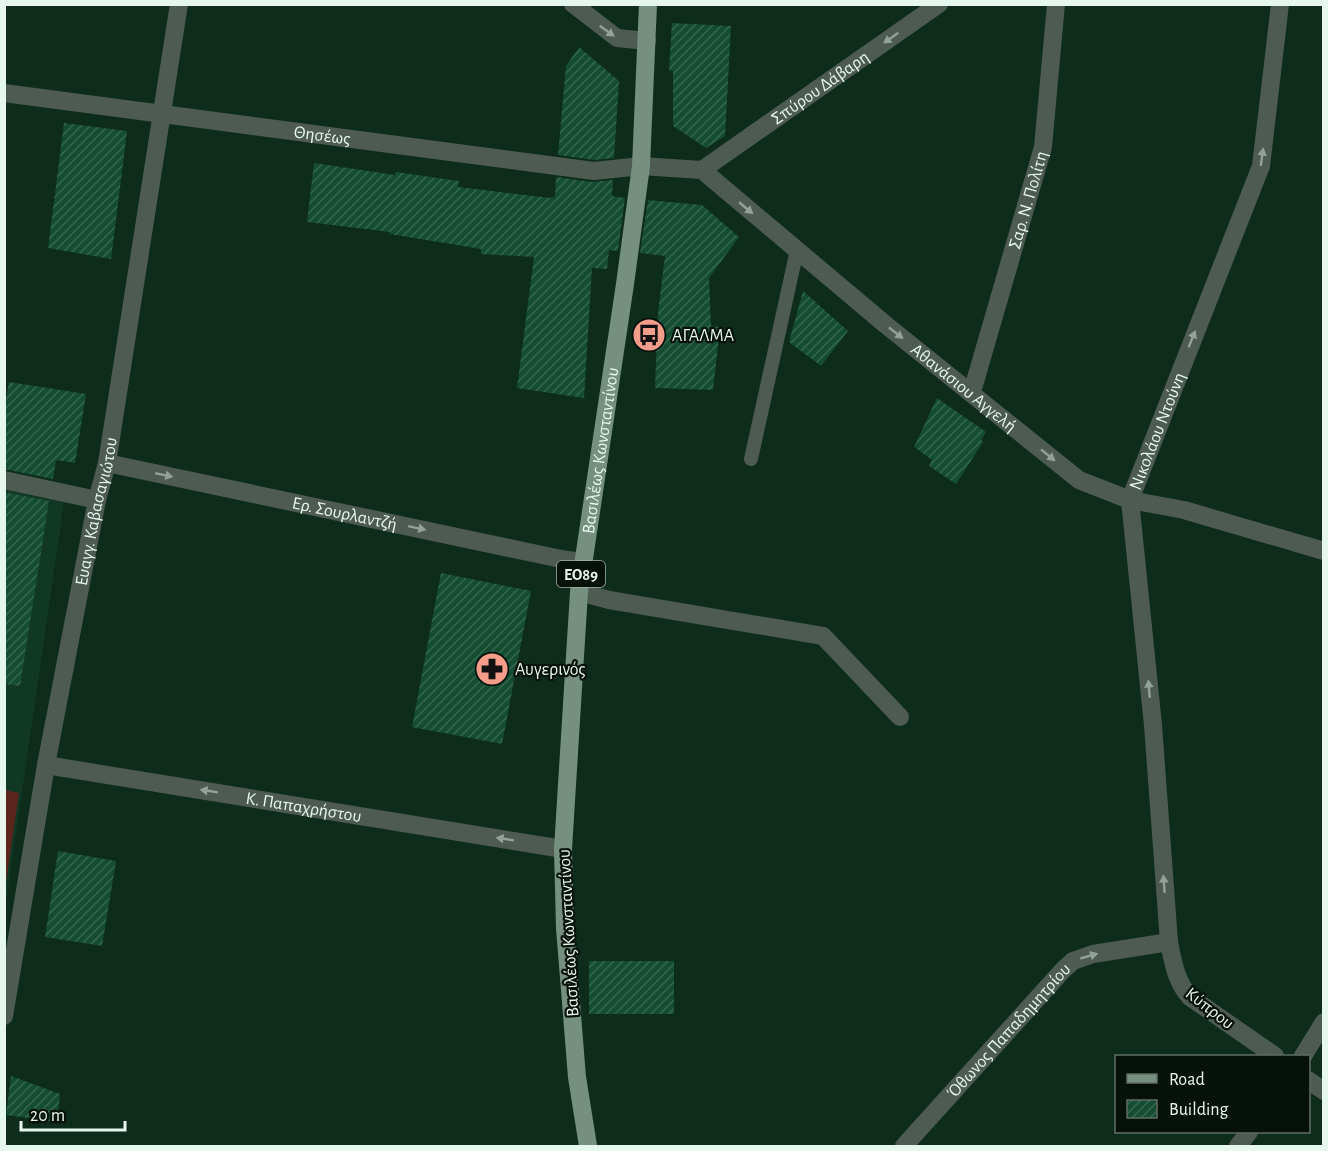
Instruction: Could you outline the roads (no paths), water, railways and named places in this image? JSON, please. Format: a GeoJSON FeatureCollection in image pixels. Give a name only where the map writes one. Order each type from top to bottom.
{"type":"FeatureCollection","features":[{"type":"Feature","properties":{"kind":"main road","name":"Βασιλέως Κωνσταντίνου"},"geometry":{"type":"LineString","coordinates":[[588,1146],[577,1077],[565,928],[562,849],[582,562],[641,166],[648,4]]}},
{"type":"Feature","properties":{"kind":"street","name":"Ευαγγ. Καβασαγιώτου"},"geometry":{"type":"LineString","coordinates":[[4,1016],[46,765],[97,500],[107,464],[179,4]]}},
{"type":"Feature","properties":{"kind":"street"},"geometry":{"type":"LineString","coordinates":[[573,4],[616,38],[647,41]]}},
{"type":"Feature","properties":{"kind":"street","name":"Σπύρου Δάβαρη"},"geometry":{"type":"LineString","coordinates":[[702,170],[939,4]]}},
{"type":"Feature","properties":{"kind":"street","name":"Σαρ. Ν. Πολίτη"},"geometry":{"type":"LineString","coordinates":[[972,392],[1043,147],[1056,4]]}},
{"type":"Feature","properties":{"kind":"street","name":"Νικολάου Ντούνη"},"geometry":{"type":"LineString","coordinates":[[1169,942],[1153,725],[1130,500],[1261,166],[1280,4]]}},
{"type":"Feature","properties":{"kind":"street","name":"Θησέως"},"geometry":{"type":"LineString","coordinates":[[4,93],[594,171],[641,166]]}},
{"type":"Feature","properties":{"kind":"street"},"geometry":{"type":"LineString","coordinates":[[641,166],[702,170]]}},
{"type":"Feature","properties":{"kind":"street","name":"Αθανάσιου Αγγελή"},"geometry":{"type":"LineString","coordinates":[[702,170],[886,326],[972,392],[1079,480],[1130,500],[1184,510],[1323,551]]}},
{"type":"Feature","properties":{"kind":"street","name":"Ερ. Σουρλαντζή"},"geometry":{"type":"LineString","coordinates":[[107,464],[582,562]]}},
{"type":"Feature","properties":{"kind":"street"},"geometry":{"type":"LineString","coordinates":[[4,480],[97,500]]}},
{"type":"Feature","properties":{"kind":"street"},"geometry":{"type":"LineString","coordinates":[[579,592],[609,600],[823,636],[900,717]]}},
{"type":"Feature","properties":{"kind":"street","name":"Κ. Παπαχρήστου"},"geometry":{"type":"LineString","coordinates":[[46,765],[562,849]]}},
{"type":"Feature","properties":{"kind":"street","name":"Κύπρου"},"geometry":{"type":"LineString","coordinates":[[1169,942],[1176,974],[1182,988],[1190,997],[1274,1055]]}},
{"type":"Feature","properties":{"kind":"street","name":"Όθωνος Παπαδημητρίου"},"geometry":{"type":"LineString","coordinates":[[904,1146],[1073,961],[1093,954],[1169,942]]}},
{"type":"Feature","properties":{"kind":"street"},"geometry":{"type":"LineString","coordinates":[[1304,1055],[1323,1022]]}},
{"type":"Feature","properties":{"kind":"street"},"geometry":{"type":"LineString","coordinates":[[1310,1081],[1323,1091]]}},
{"type":"Feature","properties":{"kind":"street"},"geometry":{"type":"LineString","coordinates":[[1238,1146],[1248,1133]]}},
{"type":"Feature","properties":{"kind":"lane"},"geometry":{"type":"LineString","coordinates":[[752,459],[797,250]]}},
{"type":"Feature","properties":{"kind":"place","name":"ΑΓΑΛΜΑ"},"geometry":{"type":"Point","coordinates":[649,335]}},
{"type":"Feature","properties":{"kind":"place","name":"Αυγερινός"},"geometry":{"type":"Point","coordinates":[492,669]}}]}
